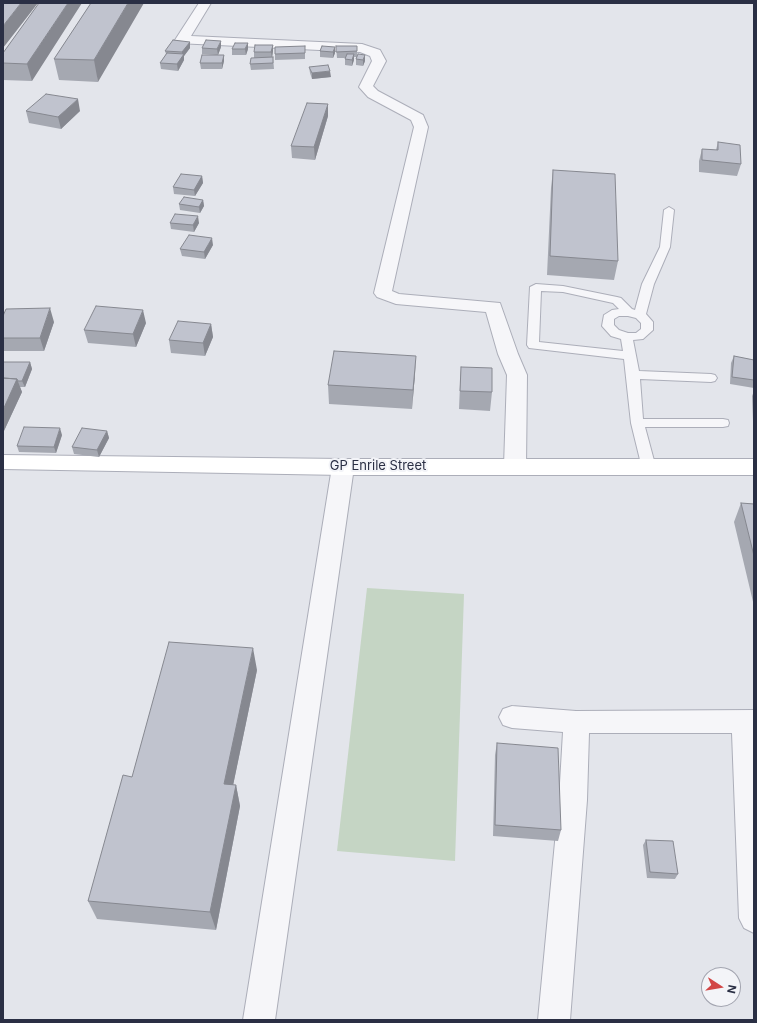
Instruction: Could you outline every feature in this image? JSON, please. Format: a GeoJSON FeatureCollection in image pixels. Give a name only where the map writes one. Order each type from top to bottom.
{"type":"FeatureCollection","features":[{"type":"Feature","properties":{"kind":"street"},"geometry":{"type":"LineString","coordinates":[[205,3],[182,40],[362,48],[375,53],[379,60],[366,87],[373,94],[418,118],[421,127],[383,293],[396,299],[494,308],[508,354],[517,375],[515,466]]}},
{"type":"Feature","properties":{"kind":"street","name":"GP Enrile Street"},"geometry":{"type":"LineString","coordinates":[[3,462],[343,467],[754,467]]}},
{"type":"Feature","properties":{"kind":"street"},"geometry":{"type":"LineString","coordinates":[[259,1020],[343,467]]}},
{"type":"Feature","properties":{"kind":"street"},"geometry":{"type":"LineString","coordinates":[[512,717],[576,722],[749,721],[754,918]]}},
{"type":"Feature","properties":{"kind":"street"},"geometry":{"type":"LineString","coordinates":[[554,1020],[572,800],[576,722]]}},
{"type":"Feature","properties":{"kind":"lane"},"geometry":{"type":"LineString","coordinates":[[640,316],[648,284],[665,247],[669,210]]}},
{"type":"Feature","properties":{"kind":"lane"},"geometry":{"type":"LineString","coordinates":[[628,312],[617,300],[564,289],[536,287],[533,345],[631,356]]}},
{"type":"Feature","properties":{"kind":"lane"},"geometry":{"type":"LineString","coordinates":[[628,312],[640,316],[647,322],[647,330],[639,336],[627,337],[615,333],[608,326],[608,318],[616,313],[628,312]]}},
{"type":"Feature","properties":{"kind":"lane"},"geometry":{"type":"LineString","coordinates":[[627,337],[631,356],[637,423],[648,468]]}},
{"type":"Feature","properties":{"kind":"lane"},"geometry":{"type":"LineString","coordinates":[[633,375],[711,378]]}},
{"type":"Feature","properties":{"kind":"lane"},"geometry":{"type":"LineString","coordinates":[[637,423],[723,424]]}},
{"type":"Feature","properties":{"kind":"green space"},"geometry":{"type":"Polygon","coordinates":[[[367,588],[464,594],[455,861],[337,851],[367,588]]]}},
{"type":"Feature","properties":{"kind":"building"},"geometry":{"type":"Polygon","coordinates":[[[3,3],[21,3],[3,26],[3,3]]]}},
{"type":"Feature","properties":{"kind":"building"},"geometry":{"type":"Polygon","coordinates":[[[39,3],[68,3],[27,64],[3,63],[3,53],[39,3]]]}},
{"type":"Feature","properties":{"kind":"building"},"geometry":{"type":"Polygon","coordinates":[[[91,3],[128,3],[94,60],[54,59],[91,3]]]}},
{"type":"Feature","properties":{"kind":"building"},"geometry":{"type":"Polygon","coordinates":[[[173,40],[190,42],[182,52],[165,51],[173,40]]]}},
{"type":"Feature","properties":{"kind":"building"},"geometry":{"type":"Polygon","coordinates":[[[206,40],[221,41],[217,49],[202,48],[206,40]]]}},
{"type":"Feature","properties":{"kind":"building"},"geometry":{"type":"Polygon","coordinates":[[[235,43],[248,43],[245,49],[232,49],[235,43]]]}},
{"type":"Feature","properties":{"kind":"building"},"geometry":{"type":"Polygon","coordinates":[[[255,45],[273,45],[271,52],[254,52],[255,45]]]}},
{"type":"Feature","properties":{"kind":"building"},"geometry":{"type":"Polygon","coordinates":[[[305,46],[305,53],[275,54],[275,47],[305,46]]]}},
{"type":"Feature","properties":{"kind":"building"},"geometry":{"type":"Polygon","coordinates":[[[322,46],[335,47],[333,52],[320,51],[322,46]]]}},
{"type":"Feature","properties":{"kind":"building"},"geometry":{"type":"Polygon","coordinates":[[[336,46],[357,46],[357,51],[336,52],[336,46]]]}},
{"type":"Feature","properties":{"kind":"building"},"geometry":{"type":"Polygon","coordinates":[[[167,53],[184,54],[177,64],[160,63],[167,53]]]}},
{"type":"Feature","properties":{"kind":"building"},"geometry":{"type":"Polygon","coordinates":[[[347,54],[354,54],[352,60],[345,59],[347,54]]]}},
{"type":"Feature","properties":{"kind":"building"},"geometry":{"type":"Polygon","coordinates":[[[358,54],[365,55],[363,60],[356,59],[358,54]]]}},
{"type":"Feature","properties":{"kind":"building"},"geometry":{"type":"Polygon","coordinates":[[[202,55],[224,55],[222,63],[200,63],[202,55]]]}},
{"type":"Feature","properties":{"kind":"building"},"geometry":{"type":"Polygon","coordinates":[[[273,57],[273,63],[250,64],[251,58],[273,57]]]}},
{"type":"Feature","properties":{"kind":"building"},"geometry":{"type":"Polygon","coordinates":[[[328,65],[330,71],[312,73],[309,67],[328,65]]]}},
{"type":"Feature","properties":{"kind":"building"},"geometry":{"type":"Polygon","coordinates":[[[46,94],[78,99],[58,117],[26,111],[46,94]]]}},
{"type":"Feature","properties":{"kind":"building"},"geometry":{"type":"Polygon","coordinates":[[[307,103],[328,104],[314,147],[291,146],[307,103]]]}},
{"type":"Feature","properties":{"kind":"building"},"geometry":{"type":"Polygon","coordinates":[[[718,142],[740,145],[741,164],[702,160],[702,149],[718,150],[718,142]]]}},
{"type":"Feature","properties":{"kind":"building"},"geometry":{"type":"Polygon","coordinates":[[[553,170],[615,174],[618,261],[550,256],[553,170]]]}},
{"type":"Feature","properties":{"kind":"building"},"geometry":{"type":"Polygon","coordinates":[[[181,174],[202,176],[194,190],[173,187],[181,174]]]}},
{"type":"Feature","properties":{"kind":"building"},"geometry":{"type":"Polygon","coordinates":[[[184,197],[203,200],[199,207],[179,204],[184,197]]]}},
{"type":"Feature","properties":{"kind":"building"},"geometry":{"type":"Polygon","coordinates":[[[175,214],[198,216],[193,225],[170,223],[175,214]]]}},
{"type":"Feature","properties":{"kind":"building"},"geometry":{"type":"Polygon","coordinates":[[[189,235],[212,238],[204,252],[180,249],[189,235]]]}},
{"type":"Feature","properties":{"kind":"building"},"geometry":{"type":"Polygon","coordinates":[[[96,306],[143,310],[133,334],[84,330],[96,306]]]}},
{"type":"Feature","properties":{"kind":"building"},"geometry":{"type":"Polygon","coordinates":[[[50,308],[40,338],[3,338],[3,316],[6,309],[50,308]]]}},
{"type":"Feature","properties":{"kind":"building"},"geometry":{"type":"Polygon","coordinates":[[[178,321],[211,324],[203,343],[169,340],[178,321]]]}},
{"type":"Feature","properties":{"kind":"building"},"geometry":{"type":"Polygon","coordinates":[[[334,351],[416,356],[413,390],[328,385],[334,351]]]}},
{"type":"Feature","properties":{"kind":"building"},"geometry":{"type":"Polygon","coordinates":[[[734,356],[754,360],[754,380],[732,377],[734,356]]]}},
{"type":"Feature","properties":{"kind":"building"},"geometry":{"type":"Polygon","coordinates":[[[3,362],[30,362],[22,381],[18,381],[17,379],[3,378],[3,362]]]}},
{"type":"Feature","properties":{"kind":"building"},"geometry":{"type":"Polygon","coordinates":[[[461,367],[492,368],[492,392],[460,391],[461,367]]]}},
{"type":"Feature","properties":{"kind":"building"},"geometry":{"type":"Polygon","coordinates":[[[3,378],[17,379],[3,410],[3,378]]]}},
{"type":"Feature","properties":{"kind":"building"},"geometry":{"type":"Polygon","coordinates":[[[24,427],[60,428],[54,447],[17,446],[24,427]]]}},
{"type":"Feature","properties":{"kind":"building"},"geometry":{"type":"Polygon","coordinates":[[[82,428],[107,431],[97,450],[72,447],[82,428]]]}},
{"type":"Feature","properties":{"kind":"building"},"geometry":{"type":"Polygon","coordinates":[[[741,503],[754,504],[754,556],[741,503]]]}},
{"type":"Feature","properties":{"kind":"building"},"geometry":{"type":"Polygon","coordinates":[[[169,642],[253,648],[224,784],[236,785],[210,912],[88,901],[123,775],[132,777],[169,642]]]}},
{"type":"Feature","properties":{"kind":"building"},"geometry":{"type":"Polygon","coordinates":[[[497,743],[558,748],[561,830],[495,825],[497,743]]]}},
{"type":"Feature","properties":{"kind":"building"},"geometry":{"type":"Polygon","coordinates":[[[646,840],[673,841],[678,874],[650,872],[646,840]]]}}]}
